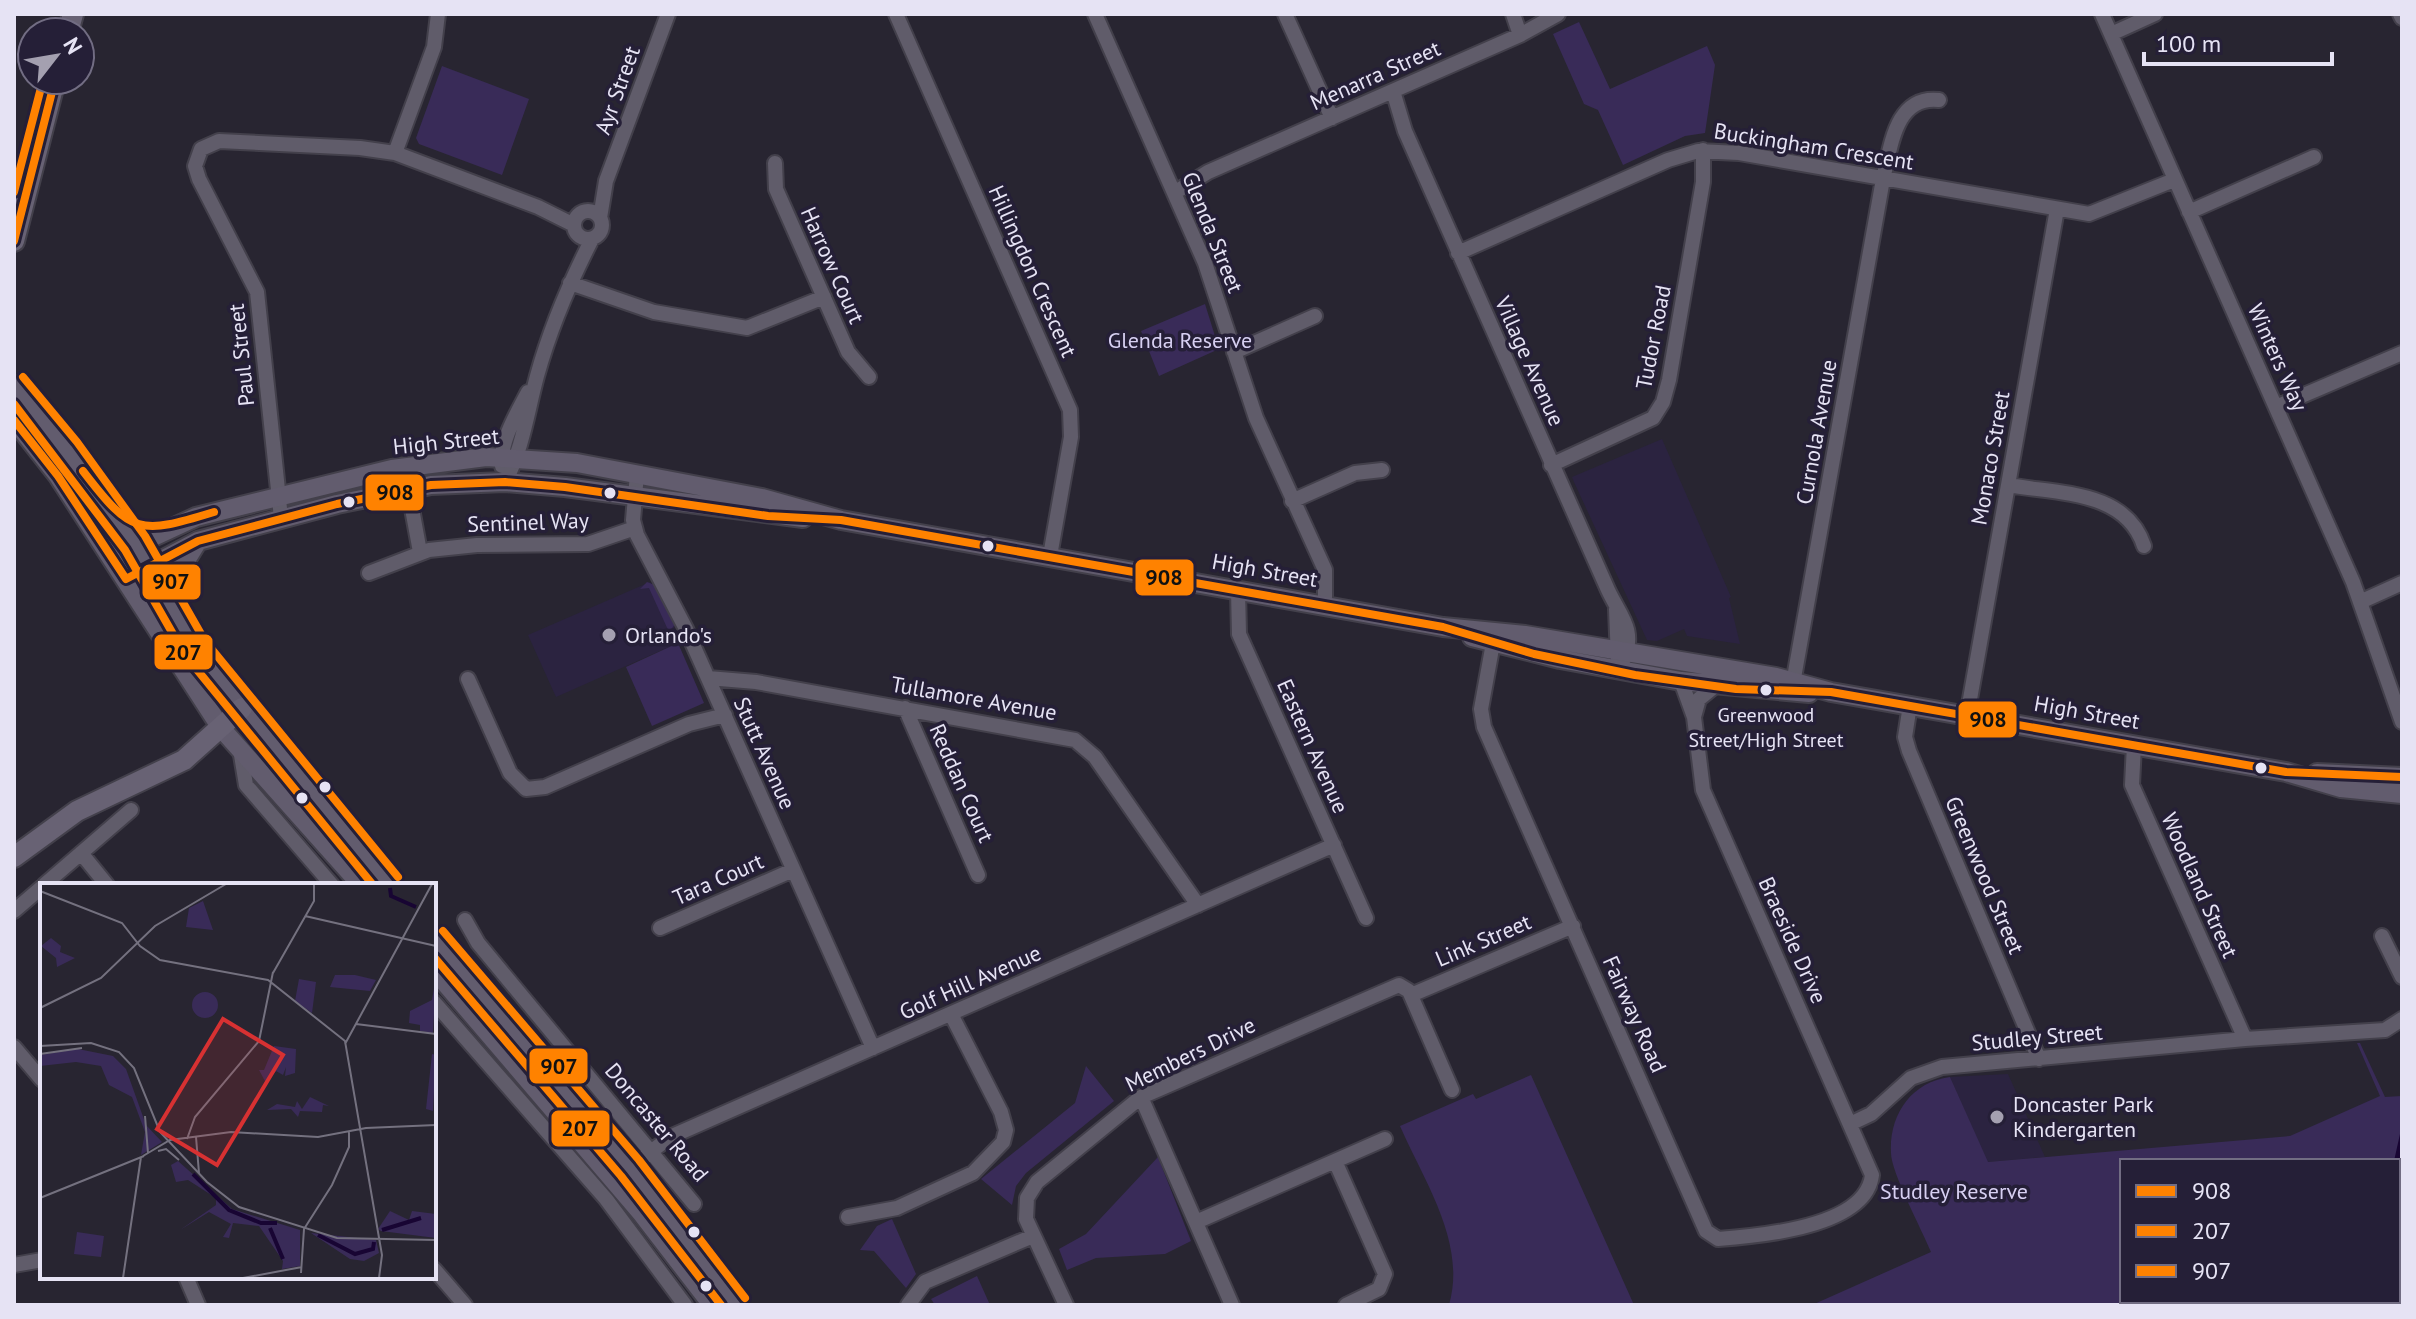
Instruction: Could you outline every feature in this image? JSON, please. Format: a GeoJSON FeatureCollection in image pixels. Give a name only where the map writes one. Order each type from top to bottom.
{"type":"FeatureCollection","features":[{"type":"Feature","properties":{"kind":"highway"},"geometry":{"type":"LineString","coordinates":[[14,241],[51,96]]}},
{"type":"Feature","properties":{"kind":"highway"},"geometry":{"type":"LineString","coordinates":[[14,857],[77,811],[184,760],[242,708]]}},
{"type":"Feature","properties":{"kind":"main road"},"geometry":{"type":"LineString","coordinates":[[14,385],[114,512],[149,566],[195,648],[387,883]]}},
{"type":"Feature","properties":{"kind":"main road"},"geometry":{"type":"LineString","coordinates":[[14,420],[58,476],[112,556],[221,728],[359,883]]}},
{"type":"Feature","properties":{"kind":"main road","name":"High Street"},"geometry":{"type":"LineString","coordinates":[[112,556],[169,527],[277,496],[392,469],[458,459],[509,458],[577,463],[762,498],[841,520],[1320,604],[1494,638],[1910,705],[2286,772],[2341,788],[2402,794]]}},
{"type":"Feature","properties":{"kind":"main road","name":"High Street"},"geometry":{"type":"LineString","coordinates":[[126,579],[198,541],[408,487],[505,482],[635,495],[768,516],[841,520]]}},
{"type":"Feature","properties":{"kind":"main road"},"geometry":{"type":"LineString","coordinates":[[114,512],[143,526],[169,527]]}},
{"type":"Feature","properties":{"kind":"main road"},"geometry":{"type":"LineString","coordinates":[[168,600],[177,575],[198,541]]}},
{"type":"Feature","properties":{"kind":"main road","name":"High Street"},"geometry":{"type":"LineString","coordinates":[[1621,658],[1681,681],[1715,686],[1793,688]]}},
{"type":"Feature","properties":{"kind":"main road"},"geometry":{"type":"LineString","coordinates":[[278,750],[271,761],[304,799],[314,832]]}},
{"type":"Feature","properties":{"kind":"main road","name":"High Street"},"geometry":{"type":"LineString","coordinates":[[2286,772],[2402,777]]}},
{"type":"Feature","properties":{"kind":"main road"},"geometry":{"type":"LineString","coordinates":[[436,941],[630,1168],[736,1305]]}},
{"type":"Feature","properties":{"kind":"main road"},"geometry":{"type":"LineString","coordinates":[[436,972],[642,1214],[712,1305]]}},
{"type":"Feature","properties":{"kind":"street"},"geometry":{"type":"LineString","coordinates":[[438,14],[434,47],[395,153],[585,224]]}},
{"type":"Feature","properties":{"kind":"street","name":"Ayr Street"},"geometry":{"type":"LineString","coordinates":[[505,482],[509,458],[570,283],[585,224],[606,181],[668,14]]}},
{"type":"Feature","properties":{"kind":"street","name":"Hillingdon Crescent"},"geometry":{"type":"LineString","coordinates":[[896,14],[1070,410],[1071,437],[1050,556]]}},
{"type":"Feature","properties":{"kind":"street","name":"Glenda Street"},"geometry":{"type":"LineString","coordinates":[[1095,14],[1205,263],[1256,418],[1317,558],[1320,604]]}},
{"type":"Feature","properties":{"kind":"street"},"geometry":{"type":"LineString","coordinates":[[1285,14],[1332,118]]}},
{"type":"Feature","properties":{"kind":"street"},"geometry":{"type":"LineString","coordinates":[[1513,14],[1525,32]]}},
{"type":"Feature","properties":{"kind":"street"},"geometry":{"type":"LineString","coordinates":[[1521,14],[1525,32]]}},
{"type":"Feature","properties":{"kind":"street","name":"Menarra Street"},"geometry":{"type":"LineString","coordinates":[[1172,188],[1525,32],[1558,14]]}},
{"type":"Feature","properties":{"kind":"street","name":"Winters Way"},"geometry":{"type":"LineString","coordinates":[[2102,14],[2360,602],[2402,722]]}},
{"type":"Feature","properties":{"kind":"street"},"geometry":{"type":"LineString","coordinates":[[2111,34],[2155,14]]}},
{"type":"Feature","properties":{"kind":"street","name":"Village Avenue"},"geometry":{"type":"LineString","coordinates":[[1388,93],[1616,608],[1621,658]]}},
{"type":"Feature","properties":{"kind":"street","name":"Curnola Avenue"},"geometry":{"type":"LineString","coordinates":[[1793,688],[1883,179],[1906,109],[1920,100],[1939,100]]}},
{"type":"Feature","properties":{"kind":"street","name":"Paul Street"},"geometry":{"type":"LineString","coordinates":[[281,518],[257,292],[199,179],[195,166],[198,154],[205,146],[219,141],[360,148],[395,153]]}},
{"type":"Feature","properties":{"kind":"street","name":"Buckingham Crescent"},"geometry":{"type":"LineString","coordinates":[[1458,253],[1668,160],[1703,150],[1739,153],[2057,209],[2096,213],[2174,180]]}},
{"type":"Feature","properties":{"kind":"street","name":"Tudor Road"},"geometry":{"type":"LineString","coordinates":[[1551,465],[1647,422],[1660,410],[1669,380],[1703,182],[1703,150]]}},
{"type":"Feature","properties":{"kind":"street"},"geometry":{"type":"LineString","coordinates":[[2189,212],[2314,157]]}},
{"type":"Feature","properties":{"kind":"street","name":"Harrow Court"},"geometry":{"type":"LineString","coordinates":[[775,163],[776,189],[848,352],[869,377]]}},
{"type":"Feature","properties":{"kind":"street","name":"Monaco Street"},"geometry":{"type":"LineString","coordinates":[[1967,716],[2057,209]]}},
{"type":"Feature","properties":{"kind":"street"},"geometry":{"type":"LineString","coordinates":[[570,283],[654,312],[747,328],[824,297]]}},
{"type":"Feature","properties":{"kind":"street"},"geometry":{"type":"LineString","coordinates":[[1234,352],[1315,316]]}},
{"type":"Feature","properties":{"kind":"street"},"geometry":{"type":"LineString","coordinates":[[2276,407],[2402,353]]}},
{"type":"Feature","properties":{"kind":"street"},"geometry":{"type":"LineString","coordinates":[[392,469],[408,487],[420,552]]}},
{"type":"Feature","properties":{"kind":"street"},"geometry":{"type":"LineString","coordinates":[[1292,501],[1355,473],[1382,470]]}},
{"type":"Feature","properties":{"kind":"street","name":"Stutt Avenue"},"geometry":{"type":"LineString","coordinates":[[637,474],[635,528],[708,678],[873,1048]]}},
{"type":"Feature","properties":{"kind":"street"},"geometry":{"type":"LineString","coordinates":[[2008,485],[2113,505],[2133,521],[2144,546]]}},
{"type":"Feature","properties":{"kind":"street","name":"Sentinel Way"},"geometry":{"type":"LineString","coordinates":[[369,573],[420,552],[477,545],[588,544],[635,528]]}},
{"type":"Feature","properties":{"kind":"street"},"geometry":{"type":"LineString","coordinates":[[2360,602],[2402,583]]}},
{"type":"Feature","properties":{"kind":"street","name":"Eastern Avenue"},"geometry":{"type":"LineString","coordinates":[[1238,590],[1239,634],[1366,918]]}},
{"type":"Feature","properties":{"kind":"street","name":"Fairway Road"},"geometry":{"type":"LineString","coordinates":[[1494,638],[1481,709],[1484,727],[1706,1231],[1718,1239],[1798,1230],[1857,1205],[1870,1190],[1872,1175]]}},
{"type":"Feature","properties":{"kind":"street","name":"Tullamore Avenue"},"geometry":{"type":"LineString","coordinates":[[708,678],[738,679],[905,708],[1065,737],[1083,745],[1182,878],[1198,905]]}},
{"type":"Feature","properties":{"kind":"street"},"geometry":{"type":"LineString","coordinates":[[468,679],[510,773],[526,789],[545,787],[722,709]]}},
{"type":"Feature","properties":{"kind":"street","name":"Braeside Drive"},"geometry":{"type":"LineString","coordinates":[[1681,681],[1694,717],[1703,790],[1872,1175]]}},
{"type":"Feature","properties":{"kind":"street"},"geometry":{"type":"LineString","coordinates":[[1694,717],[1699,699],[1715,686]]}},
{"type":"Feature","properties":{"kind":"street","name":"Greenwood Street"},"geometry":{"type":"LineString","coordinates":[[1910,705],[1905,737],[1909,751],[2039,1059]]}},
{"type":"Feature","properties":{"kind":"street","name":"Reddan Court"},"geometry":{"type":"LineString","coordinates":[[905,708],[978,875]]}},
{"type":"Feature","properties":{"kind":"street","name":"Woodland Street"},"geometry":{"type":"LineString","coordinates":[[2134,745],[2132,785],[2245,1039]]}},
{"type":"Feature","properties":{"kind":"street"},"geometry":{"type":"LineString","coordinates":[[240,749],[246,785],[330,883]]}},
{"type":"Feature","properties":{"kind":"street"},"geometry":{"type":"LineString","coordinates":[[46,883],[131,810]]}},
{"type":"Feature","properties":{"kind":"street","name":"Golf Hill Avenue"},"geometry":{"type":"LineString","coordinates":[[630,1168],[670,1137],[1334,845]]}},
{"type":"Feature","properties":{"kind":"street"},"geometry":{"type":"LineString","coordinates":[[81,853],[105,883]]}},
{"type":"Feature","properties":{"kind":"street","name":"Tara Court"},"geometry":{"type":"LineString","coordinates":[[660,928],[793,870]]}},
{"type":"Feature","properties":{"kind":"street"},"geometry":{"type":"LineString","coordinates":[[14,911],[40,889]]}},
{"type":"Feature","properties":{"kind":"street","name":"Doncaster Road"},"geometry":{"type":"LineString","coordinates":[[465,920],[478,943],[694,1204]]}},
{"type":"Feature","properties":{"kind":"street","name":"Link Street"},"geometry":{"type":"LineString","coordinates":[[1411,995],[1573,926]]}},
{"type":"Feature","properties":{"kind":"street"},"geometry":{"type":"LineString","coordinates":[[2382,936],[2402,977]]}},
{"type":"Feature","properties":{"kind":"street","name":"Members Drive"},"geometry":{"type":"LineString","coordinates":[[1066,1305],[1026,1219],[1027,1204],[1037,1182],[1141,1097],[1394,986],[1405,986],[1411,995]]}},
{"type":"Feature","properties":{"kind":"street"},"geometry":{"type":"LineString","coordinates":[[1411,995],[1452,1090]]}},
{"type":"Feature","properties":{"kind":"street"},"geometry":{"type":"LineString","coordinates":[[436,1004],[606,1199],[685,1305]]}},
{"type":"Feature","properties":{"kind":"street"},"geometry":{"type":"LineString","coordinates":[[848,1217],[897,1208],[973,1173],[1003,1142],[1006,1130],[1001,1112],[951,1014]]}},
{"type":"Feature","properties":{"kind":"street","name":"Studley Street"},"geometry":{"type":"LineString","coordinates":[[1850,1124],[1871,1114],[1911,1078],[1931,1071],[2245,1039],[2385,1030],[2402,1019]]}},
{"type":"Feature","properties":{"kind":"street"},"geometry":{"type":"LineString","coordinates":[[14,1047],[40,1078]]}},
{"type":"Feature","properties":{"kind":"street"},"geometry":{"type":"LineString","coordinates":[[1141,1097],[1230,1304]]}},
{"type":"Feature","properties":{"kind":"street"},"geometry":{"type":"LineString","coordinates":[[1196,1222],[1385,1139]]}},
{"type":"Feature","properties":{"kind":"street"},"geometry":{"type":"LineString","coordinates":[[1335,1161],[1385,1274],[1379,1289],[1346,1305]]}},
{"type":"Feature","properties":{"kind":"street"},"geometry":{"type":"LineString","coordinates":[[908,1305],[925,1282],[1033,1236]]}},
{"type":"Feature","properties":{"kind":"street"},"geometry":{"type":"LineString","coordinates":[[14,1265],[40,1260]]}},
{"type":"Feature","properties":{"kind":"street"},"geometry":{"type":"LineString","coordinates":[[436,1271],[465,1305]]}},
{"type":"Feature","properties":{"kind":"street"},"geometry":{"type":"LineString","coordinates":[[187,1279],[198,1305]]}},
{"type":"Feature","properties":{"kind":"shaded area"},"geometry":{"type":"Polygon","coordinates":[[[1662,439],[1731,597],[1740,644],[1687,636],[1684,629],[1657,641],[1647,640],[1572,477],[1662,439]]]}},
{"type":"Feature","properties":{"kind":"shaded area"},"geometry":{"type":"Polygon","coordinates":[[[650,582],[676,625],[672,631],[678,643],[556,697],[528,635],[650,582]]]}},
{"type":"Feature","properties":{"kind":"shaded area","name":"Doncaster Park Kindergarten"},"geometry":{"type":"Polygon","coordinates":[[[2008,1074],[2045,1157],[1987,1162],[1950,1077],[2008,1074]]]}},
{"type":"Feature","properties":{"kind":"shaded area"},"geometry":{"type":"Polygon","coordinates":[[[2402,1125],[2400,1228],[2400,1159],[2394,1159],[2402,1125]]]}},
{"type":"Feature","properties":{"kind":"green space"},"geometry":{"type":"Polygon","coordinates":[[[1579,22],[1610,89],[1707,46],[1715,65],[1705,133],[1685,136],[1623,165],[1598,110],[1584,104],[1553,34],[1579,22]]]}},
{"type":"Feature","properties":{"kind":"green space"},"geometry":{"type":"Polygon","coordinates":[[[442,66],[529,99],[502,175],[419,144],[416,138],[442,66]]]}},
{"type":"Feature","properties":{"kind":"green space","name":"Glenda Reserve"},"geometry":{"type":"Polygon","coordinates":[[[1205,304],[1219,349],[1159,376],[1141,331],[1205,304]]]}},
{"type":"Feature","properties":{"kind":"green space"},"geometry":{"type":"Polygon","coordinates":[[[647,582],[655,585],[676,623],[669,632],[649,588],[640,589],[647,582]]]}},
{"type":"Feature","properties":{"kind":"green space"},"geometry":{"type":"Polygon","coordinates":[[[678,643],[704,703],[652,726],[626,667],[678,643]]]}},
{"type":"Feature","properties":{"kind":"green space","name":"Studley Reserve"},"geometry":{"type":"Polygon","coordinates":[[[2357,1043],[2360,1043],[2385,1097],[2402,1096],[2402,1305],[1812,1305],[1931,1252],[1892,1162],[1891,1139],[1905,1103],[1914,1093],[1936,1080],[1950,1077],[1988,1162],[2290,1136],[2380,1096],[2357,1043]]]}},
{"type":"Feature","properties":{"kind":"green space"},"geometry":{"type":"Polygon","coordinates":[[[1086,1066],[1114,1101],[1026,1173],[1016,1186],[1012,1205],[981,1179],[1075,1103],[1086,1066]]]}},
{"type":"Feature","properties":{"kind":"green space"},"geometry":{"type":"Polygon","coordinates":[[[1531,1075],[1634,1305],[1449,1305],[1453,1282],[1448,1236],[1431,1190],[1400,1126],[1473,1094],[1476,1099],[1531,1075]]]}},
{"type":"Feature","properties":{"kind":"green space"},"geometry":{"type":"Polygon","coordinates":[[[1158,1157],[1191,1241],[1165,1254],[1096,1258],[1067,1270],[1059,1249],[1086,1234],[1158,1157]]]}},
{"type":"Feature","properties":{"kind":"green space"},"geometry":{"type":"Polygon","coordinates":[[[892,1219],[916,1274],[906,1288],[874,1251],[860,1250],[877,1226],[892,1219]]]}},
{"type":"Feature","properties":{"kind":"green space"},"geometry":{"type":"Polygon","coordinates":[[[977,1276],[990,1305],[935,1305],[931,1299],[977,1276]]]}},
{"type":"Feature","properties":{"kind":"transit line","name":"907"},"geometry":{"type":"LineString","coordinates":[[14,192],[39,96]]}},
{"type":"Feature","properties":{"kind":"transit line","name":"908"},"geometry":{"type":"LineString","coordinates":[[14,241],[51,96]]}},
{"type":"Feature","properties":{"kind":"transit line","name":"907"},"geometry":{"type":"LineString","coordinates":[[23,377],[77,442],[145,536],[205,641],[398,877]]}},
{"type":"Feature","properties":{"kind":"transit line","name":"207"},"geometry":{"type":"LineString","coordinates":[[14,404],[125,550],[185,655],[371,883]]}},
{"type":"Feature","properties":{"kind":"transit line","name":"908"},"geometry":{"type":"LineString","coordinates":[[14,420],[58,476],[126,579],[198,541],[337,504],[431,485],[505,482],[565,487],[768,516],[841,520],[1443,627],[1534,654],[1635,675],[1736,689],[1831,692],[2286,772],[2402,777]]}},
{"type":"Feature","properties":{"kind":"transit line","name":"908"},"geometry":{"type":"LineString","coordinates":[[83,471],[114,508],[139,524],[169,524],[214,512]]}},
{"type":"Feature","properties":{"kind":"transit line","name":"907"},"geometry":{"type":"LineString","coordinates":[[443,931],[639,1160],[745,1298]]}},
{"type":"Feature","properties":{"kind":"transit line","name":"207"},"geometry":{"type":"LineString","coordinates":[[436,959],[621,1176],[721,1305]]}},
{"type":"Feature","properties":{"kind":"place","name":"Orlando's"},"geometry":{"type":"Point","coordinates":[609,635]}},
{"type":"Feature","properties":{"kind":"place","name":"Greenwood Street/High Street"},"geometry":{"type":"Point","coordinates":[1766,690]}},
{"type":"Feature","properties":{"kind":"place","name":"Doncaster Park Kindergarten"},"geometry":{"type":"Point","coordinates":[1997,1117]}}]}
